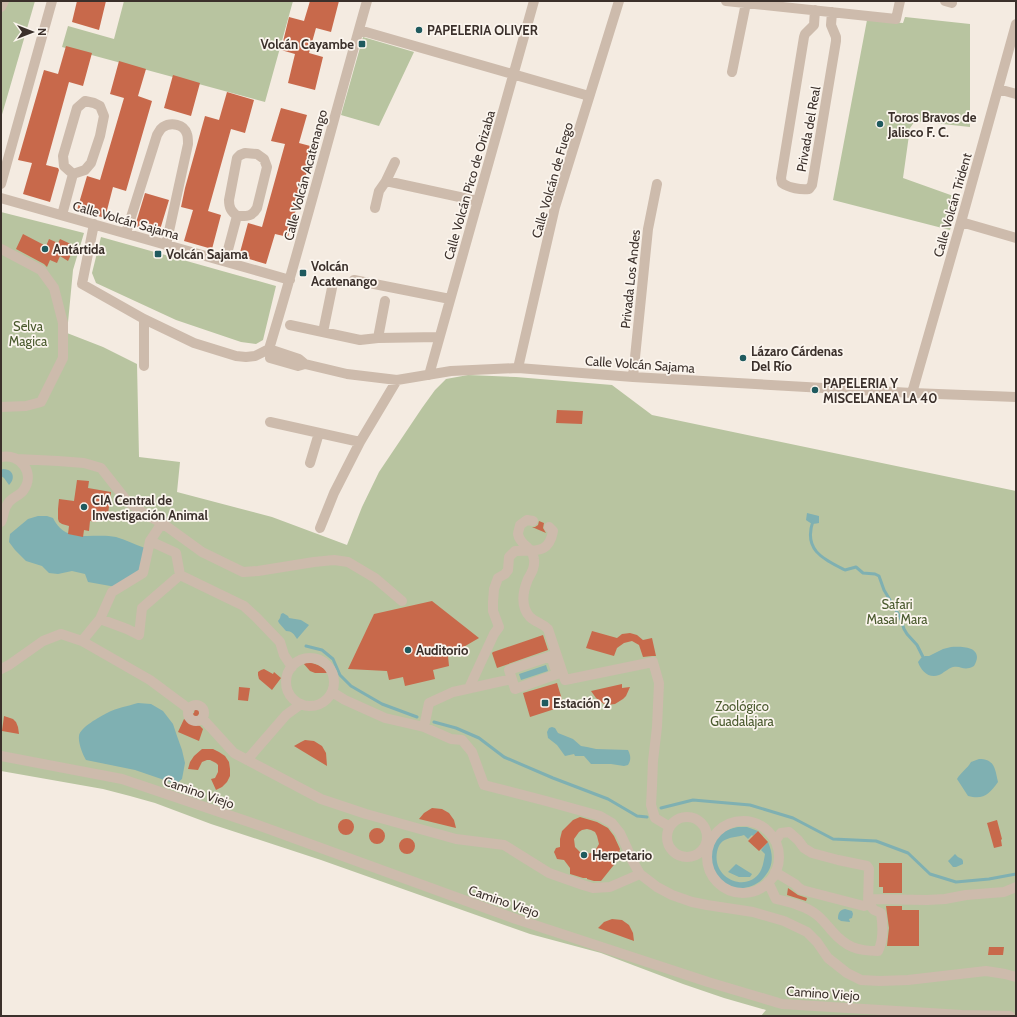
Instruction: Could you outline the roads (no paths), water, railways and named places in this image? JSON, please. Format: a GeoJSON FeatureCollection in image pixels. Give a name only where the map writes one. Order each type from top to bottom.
{"type":"FeatureCollection","features":[{"type":"Feature","properties":{"kind":"street"},"geometry":{"type":"LineString","coordinates":[[1,7],[4,1]]}},
{"type":"Feature","properties":{"kind":"street"},"geometry":{"type":"LineString","coordinates":[[1,184],[52,1]]}},
{"type":"Feature","properties":{"kind":"street","name":"Calle Volcán Acatenango"},"geometry":{"type":"LineString","coordinates":[[267,353],[290,280],[367,1]]}},
{"type":"Feature","properties":{"kind":"street","name":"Calle Volcán Pico de Orizaba"},"geometry":{"type":"LineString","coordinates":[[428,375],[534,1]]}},
{"type":"Feature","properties":{"kind":"street","name":"Calle Volcán de Fuego"},"geometry":{"type":"LineString","coordinates":[[518,368],[556,207],[619,1]]}},
{"type":"Feature","properties":{"kind":"street"},"geometry":{"type":"LineString","coordinates":[[726,1],[896,19],[900,1]]}},
{"type":"Feature","properties":{"kind":"street"},"geometry":{"type":"LineString","coordinates":[[732,72],[746,3]]}},
{"type":"Feature","properties":{"kind":"street","name":"Privada del Real"},"geometry":{"type":"LineString","coordinates":[[815,10],[814,25],[804,37],[781,178],[782,183],[787,186],[805,189],[809,189],[812,185],[836,41],[831,25],[832,12]]}},
{"type":"Feature","properties":{"kind":"street","name":"Calle Volcán Trident"},"geometry":{"type":"LineString","coordinates":[[912,393],[1016,24]]}},
{"type":"Feature","properties":{"kind":"street"},"geometry":{"type":"LineString","coordinates":[[359,30],[589,96]]}},
{"type":"Feature","properties":{"kind":"street"},"geometry":{"type":"LineString","coordinates":[[998,89],[1016,94]]}},
{"type":"Feature","properties":{"kind":"street"},"geometry":{"type":"LineString","coordinates":[[85,101],[94,103],[100,106],[104,116],[100,136],[91,163],[85,170],[73,174],[64,166],[63,156],[77,108],[85,101]]}},
{"type":"Feature","properties":{"kind":"street"},"geometry":{"type":"LineString","coordinates":[[126,233],[157,135],[161,128],[169,124],[178,125],[184,129],[188,135],[188,144],[166,245]]}},
{"type":"Feature","properties":{"kind":"street"},"geometry":{"type":"LineString","coordinates":[[240,154],[257,154],[264,159],[267,167],[257,208],[254,213],[248,216],[237,216],[231,210],[229,205],[237,158],[240,154]]}},
{"type":"Feature","properties":{"kind":"street"},"geometry":{"type":"LineString","coordinates":[[375,208],[379,191],[395,162]]}},
{"type":"Feature","properties":{"kind":"street"},"geometry":{"type":"LineString","coordinates":[[62,215],[73,174]]}},
{"type":"Feature","properties":{"kind":"street"},"geometry":{"type":"LineString","coordinates":[[386,180],[478,201]]}},
{"type":"Feature","properties":{"kind":"street","name":"Privada Los Andes"},"geometry":{"type":"LineString","coordinates":[[633,377],[648,229],[657,184]]}},
{"type":"Feature","properties":{"kind":"street","name":"Calle Volcán Sajama"},"geometry":{"type":"LineString","coordinates":[[1,198],[290,280]]}},
{"type":"Feature","properties":{"kind":"street"},"geometry":{"type":"LineString","coordinates":[[225,261],[237,216]]}},
{"type":"Feature","properties":{"kind":"street"},"geometry":{"type":"LineString","coordinates":[[961,222],[1016,238]]}},
{"type":"Feature","properties":{"kind":"street"},"geometry":{"type":"LineString","coordinates":[[94,224],[82,284],[144,319],[194,343],[236,356],[246,357],[267,353]]}},
{"type":"Feature","properties":{"kind":"street"},"geometry":{"type":"LineString","coordinates":[[1,249],[41,270],[54,288],[63,323],[63,358],[41,402],[26,406],[1,407]]}},
{"type":"Feature","properties":{"kind":"street"},"geometry":{"type":"LineString","coordinates":[[354,280],[450,299]]}},
{"type":"Feature","properties":{"kind":"street"},"geometry":{"type":"LineString","coordinates":[[323,332],[332,288]]}},
{"type":"Feature","properties":{"kind":"street"},"geometry":{"type":"LineString","coordinates":[[378,338],[385,301]]}},
{"type":"Feature","properties":{"kind":"street"},"geometry":{"type":"LineString","coordinates":[[144,319],[144,366]]}},
{"type":"Feature","properties":{"kind":"street"},"geometry":{"type":"LineString","coordinates":[[290,325],[360,340],[378,338],[439,337]]}},
{"type":"Feature","properties":{"kind":"street","name":"Calle Volcán Sajama"},"geometry":{"type":"LineString","coordinates":[[267,353],[298,366],[304,364],[347,374],[397,380],[451,371],[518,368],[633,377],[912,393],[1016,397]]}},
{"type":"Feature","properties":{"kind":"street"},"geometry":{"type":"LineString","coordinates":[[320,528],[334,493],[360,442],[397,380]]}},
{"type":"Feature","properties":{"kind":"street"},"geometry":{"type":"LineString","coordinates":[[270,422],[360,442]]}},
{"type":"Feature","properties":{"kind":"street"},"geometry":{"type":"LineString","coordinates":[[310,463],[319,433]]}},
{"type":"Feature","properties":{"kind":"street"},"geometry":{"type":"LineString","coordinates":[[1,457],[10,456],[17,459],[27,470],[28,477],[27,484],[23,491],[6,504],[1,522]]}},
{"type":"Feature","properties":{"kind":"street"},"geometry":{"type":"LineString","coordinates":[[17,459],[78,462],[101,468],[127,501],[145,514],[162,523],[202,552],[243,572],[334,560],[348,562],[375,578],[402,601]]}},
{"type":"Feature","properties":{"kind":"street"},"geometry":{"type":"LineString","coordinates":[[533,521],[527,520],[520,525],[518,534],[524,546],[532,551],[535,565],[526,585],[523,603],[531,618],[548,629],[557,664],[557,674],[515,689],[509,670],[551,656],[557,664],[565,680],[653,662],[659,683],[651,805],[655,818],[670,827]]}},
{"type":"Feature","properties":{"kind":"street"},"geometry":{"type":"LineString","coordinates":[[82,641],[100,619],[112,592],[143,573],[150,541],[162,523]]}},
{"type":"Feature","properties":{"kind":"street"},"geometry":{"type":"LineString","coordinates":[[469,688],[494,634],[499,627],[493,611],[494,589],[498,578],[505,574],[508,570],[509,557],[515,551],[532,551],[546,546],[552,539],[553,531],[549,527]]}},
{"type":"Feature","properties":{"kind":"street"},"geometry":{"type":"LineString","coordinates":[[150,541],[176,553],[180,575]]}},
{"type":"Feature","properties":{"kind":"street"},"geometry":{"type":"LineString","coordinates":[[100,619],[139,635],[142,608],[180,575]]}},
{"type":"Feature","properties":{"kind":"street"},"geometry":{"type":"LineString","coordinates":[[180,575],[244,606],[280,642],[284,655],[292,667]]}},
{"type":"Feature","properties":{"kind":"street"},"geometry":{"type":"LineString","coordinates":[[1,669],[14,662],[43,641],[61,634],[82,641],[150,680],[189,709],[196,705],[201,706],[205,714],[203,719],[234,753],[321,799],[366,814],[456,839],[504,845],[549,873],[593,888],[610,887],[640,874]]}},
{"type":"Feature","properties":{"kind":"street"},"geometry":{"type":"LineString","coordinates":[[286,715],[286,680],[292,667],[298,662],[312,658],[320,660],[331,670],[334,677],[334,685],[328,699],[315,706],[301,704],[294,700],[287,688]]}},
{"type":"Feature","properties":{"kind":"street"},"geometry":{"type":"LineString","coordinates":[[424,727],[429,703],[453,692],[512,679]]}},
{"type":"Feature","properties":{"kind":"street"},"geometry":{"type":"LineString","coordinates":[[332,692],[345,700],[385,718],[424,727],[451,739],[462,740],[472,752],[484,785],[600,816],[612,823],[620,833],[640,874],[657,887],[672,895],[692,902],[753,912],[784,921],[807,932],[817,942],[828,958],[847,973],[861,980],[880,982],[986,971],[1016,977]]}},
{"type":"Feature","properties":{"kind":"street"},"geometry":{"type":"LineString","coordinates":[[246,760],[286,715],[301,704]]}},
{"type":"Feature","properties":{"kind":"street","name":"Camino Viejo"},"geometry":{"type":"LineString","coordinates":[[1,756],[122,779],[254,824],[516,919],[708,982],[782,1004],[962,1015],[1010,1016]]}},
{"type":"Feature","properties":{"kind":"street"},"geometry":{"type":"LineString","coordinates":[[670,827],[667,834],[667,840],[673,852],[683,857],[691,857],[702,850],[707,844],[713,837],[717,831],[724,826],[734,822],[746,820],[757,824],[765,828],[771,835],[778,849],[777,866],[775,872],[768,882],[756,890],[742,893],[734,892],[723,886],[713,877],[708,866],[707,844],[706,836],[702,825],[692,818],[687,818],[678,819],[670,827]]}},
{"type":"Feature","properties":{"kind":"street"},"geometry":{"type":"LineString","coordinates":[[775,841],[781,833],[789,832],[804,848],[812,853],[867,866],[870,869],[868,901],[864,906],[802,890],[775,872]]}},
{"type":"Feature","properties":{"kind":"street"},"geometry":{"type":"LineString","coordinates":[[768,882],[776,899],[789,902],[816,914],[846,945],[865,951],[878,952],[881,946],[882,935],[881,913],[874,910],[868,901]]}},
{"type":"Feature","properties":{"kind":"street"},"geometry":{"type":"LineString","coordinates":[[868,901],[945,899],[966,895],[1004,892],[1016,887]]}},
{"type":"Feature","properties":{"kind":"water"},"geometry":{"type":"Polygon","coordinates":[[[6,469],[12,474],[13,477],[9,485],[1,476],[1,470],[6,469]]]}},
{"type":"Feature","properties":{"kind":"water"},"geometry":{"type":"Polygon","coordinates":[[[807,513],[819,516],[819,523],[815,524],[806,520],[807,513]]]}},
{"type":"Feature","properties":{"kind":"water"},"geometry":{"type":"Polygon","coordinates":[[[38,516],[53,518],[58,526],[65,532],[73,535],[116,537],[145,548],[141,570],[116,587],[88,582],[85,574],[72,571],[58,574],[49,573],[42,566],[26,561],[9,542],[10,534],[28,519],[38,516]]]}},
{"type":"Feature","properties":{"kind":"water"},"geometry":{"type":"Polygon","coordinates":[[[283,613],[289,618],[301,620],[309,625],[297,639],[293,633],[286,631],[279,623],[278,621],[283,613]]]}},
{"type":"Feature","properties":{"kind":"water"},"geometry":{"type":"Polygon","coordinates":[[[951,647],[961,647],[975,651],[977,660],[974,666],[970,668],[953,667],[935,676],[929,675],[921,668],[918,662],[921,658],[951,647]]]}},
{"type":"Feature","properties":{"kind":"water"},"geometry":{"type":"Polygon","coordinates":[[[546,665],[548,671],[521,680],[519,674],[546,665]]]}},
{"type":"Feature","properties":{"kind":"water"},"geometry":{"type":"Polygon","coordinates":[[[138,703],[151,704],[163,711],[173,724],[185,763],[182,779],[176,784],[135,770],[86,760],[79,739],[80,733],[83,729],[111,711],[138,703]]]}},
{"type":"Feature","properties":{"kind":"water"},"geometry":{"type":"Polygon","coordinates":[[[549,728],[555,728],[558,733],[573,739],[581,746],[596,749],[628,750],[630,754],[629,763],[628,765],[624,766],[611,764],[591,764],[584,756],[575,756],[574,754],[565,756],[557,745],[548,738],[547,732],[549,728]]]}},
{"type":"Feature","properties":{"kind":"water"},"geometry":{"type":"Polygon","coordinates":[[[984,759],[991,763],[995,769],[998,782],[986,795],[978,797],[968,796],[957,779],[971,762],[984,759]]]}},
{"type":"Feature","properties":{"kind":"water"},"geometry":{"type":"Polygon","coordinates":[[[738,827],[747,827],[758,831],[748,839],[744,835],[728,839],[721,843],[717,852],[717,861],[725,876],[739,882],[747,882],[760,872],[763,866],[765,854],[761,850],[768,842],[772,855],[770,868],[761,881],[750,887],[744,888],[734,887],[725,883],[718,877],[713,869],[711,860],[711,851],[714,842],[725,831],[738,827]]]}},
{"type":"Feature","properties":{"kind":"water"},"geometry":{"type":"Polygon","coordinates":[[[955,854],[962,859],[963,864],[953,867],[948,861],[955,854]]]}},
{"type":"Feature","properties":{"kind":"water"},"geometry":{"type":"Polygon","coordinates":[[[736,864],[752,874],[750,877],[739,877],[728,872],[736,864]]]}},
{"type":"Feature","properties":{"kind":"water"},"geometry":{"type":"Polygon","coordinates":[[[845,909],[852,911],[852,918],[849,919],[850,922],[841,921],[838,919],[839,912],[845,909]]]}},
{"type":"Feature","properties":{"kind":"waterway"},"geometry":{"type":"LineString","coordinates":[[813,521],[811,539],[817,552],[829,562],[845,570],[856,567],[863,573],[875,574],[879,576],[884,590],[900,617],[904,629],[917,645],[923,657]]}},
{"type":"Feature","properties":{"kind":"waterway"},"geometry":{"type":"LineString","coordinates":[[306,646],[322,650],[333,659],[340,675],[351,686],[382,704],[417,717]]}},
{"type":"Feature","properties":{"kind":"waterway"},"geometry":{"type":"LineString","coordinates":[[434,722],[456,728],[479,738],[504,757],[608,799],[637,816],[647,817]]}},
{"type":"Feature","properties":{"kind":"waterway"},"geometry":{"type":"LineString","coordinates":[[661,808],[693,800],[750,805],[793,818],[833,839],[876,841],[908,853],[930,874],[956,882],[989,879],[1016,874]]}},
{"type":"Feature","properties":{"kind":"place","name":"PAPELERIA OLIVER"},"geometry":{"type":"Point","coordinates":[419,30]}},
{"type":"Feature","properties":{"kind":"place","name":"Volcán Cayambe"},"geometry":{"type":"Point","coordinates":[362,44]}},
{"type":"Feature","properties":{"kind":"place","name":"Toros Bravos de Jalisco F. C."},"geometry":{"type":"Point","coordinates":[880,124]}},
{"type":"Feature","properties":{"kind":"place","name":"Antártida"},"geometry":{"type":"Point","coordinates":[45,249]}},
{"type":"Feature","properties":{"kind":"place","name":"Volcán Sajama"},"geometry":{"type":"Point","coordinates":[158,254]}},
{"type":"Feature","properties":{"kind":"place","name":"Volcán Acatenango"},"geometry":{"type":"Point","coordinates":[303,273]}},
{"type":"Feature","properties":{"kind":"place","name":"Lázaro Cárdenas Del Río"},"geometry":{"type":"Point","coordinates":[743,358]}},
{"type":"Feature","properties":{"kind":"place","name":"PAPELERIA Y MISCELANEA LA 40"},"geometry":{"type":"Point","coordinates":[815,390]}},
{"type":"Feature","properties":{"kind":"place","name":"CIA Central de Investigación Animal"},"geometry":{"type":"Point","coordinates":[84,507]}},
{"type":"Feature","properties":{"kind":"place","name":"Auditorio"},"geometry":{"type":"Point","coordinates":[408,650]}},
{"type":"Feature","properties":{"kind":"place","name":"Estación 2"},"geometry":{"type":"Point","coordinates":[545,703]}},
{"type":"Feature","properties":{"kind":"place","name":"Herpetario"},"geometry":{"type":"Point","coordinates":[584,855]}},
{"type":"Feature","properties":{"kind":"park label","name":"Selva Magica"},"geometry":{"type":"Point","coordinates":[28,334]}},
{"type":"Feature","properties":{"kind":"park label","name":"Safari Masai Mara"},"geometry":{"type":"Point","coordinates":[897,612]}},
{"type":"Feature","properties":{"kind":"park label","name":"Zoológico Guadalajara"},"geometry":{"type":"Point","coordinates":[742,714]}}]}
